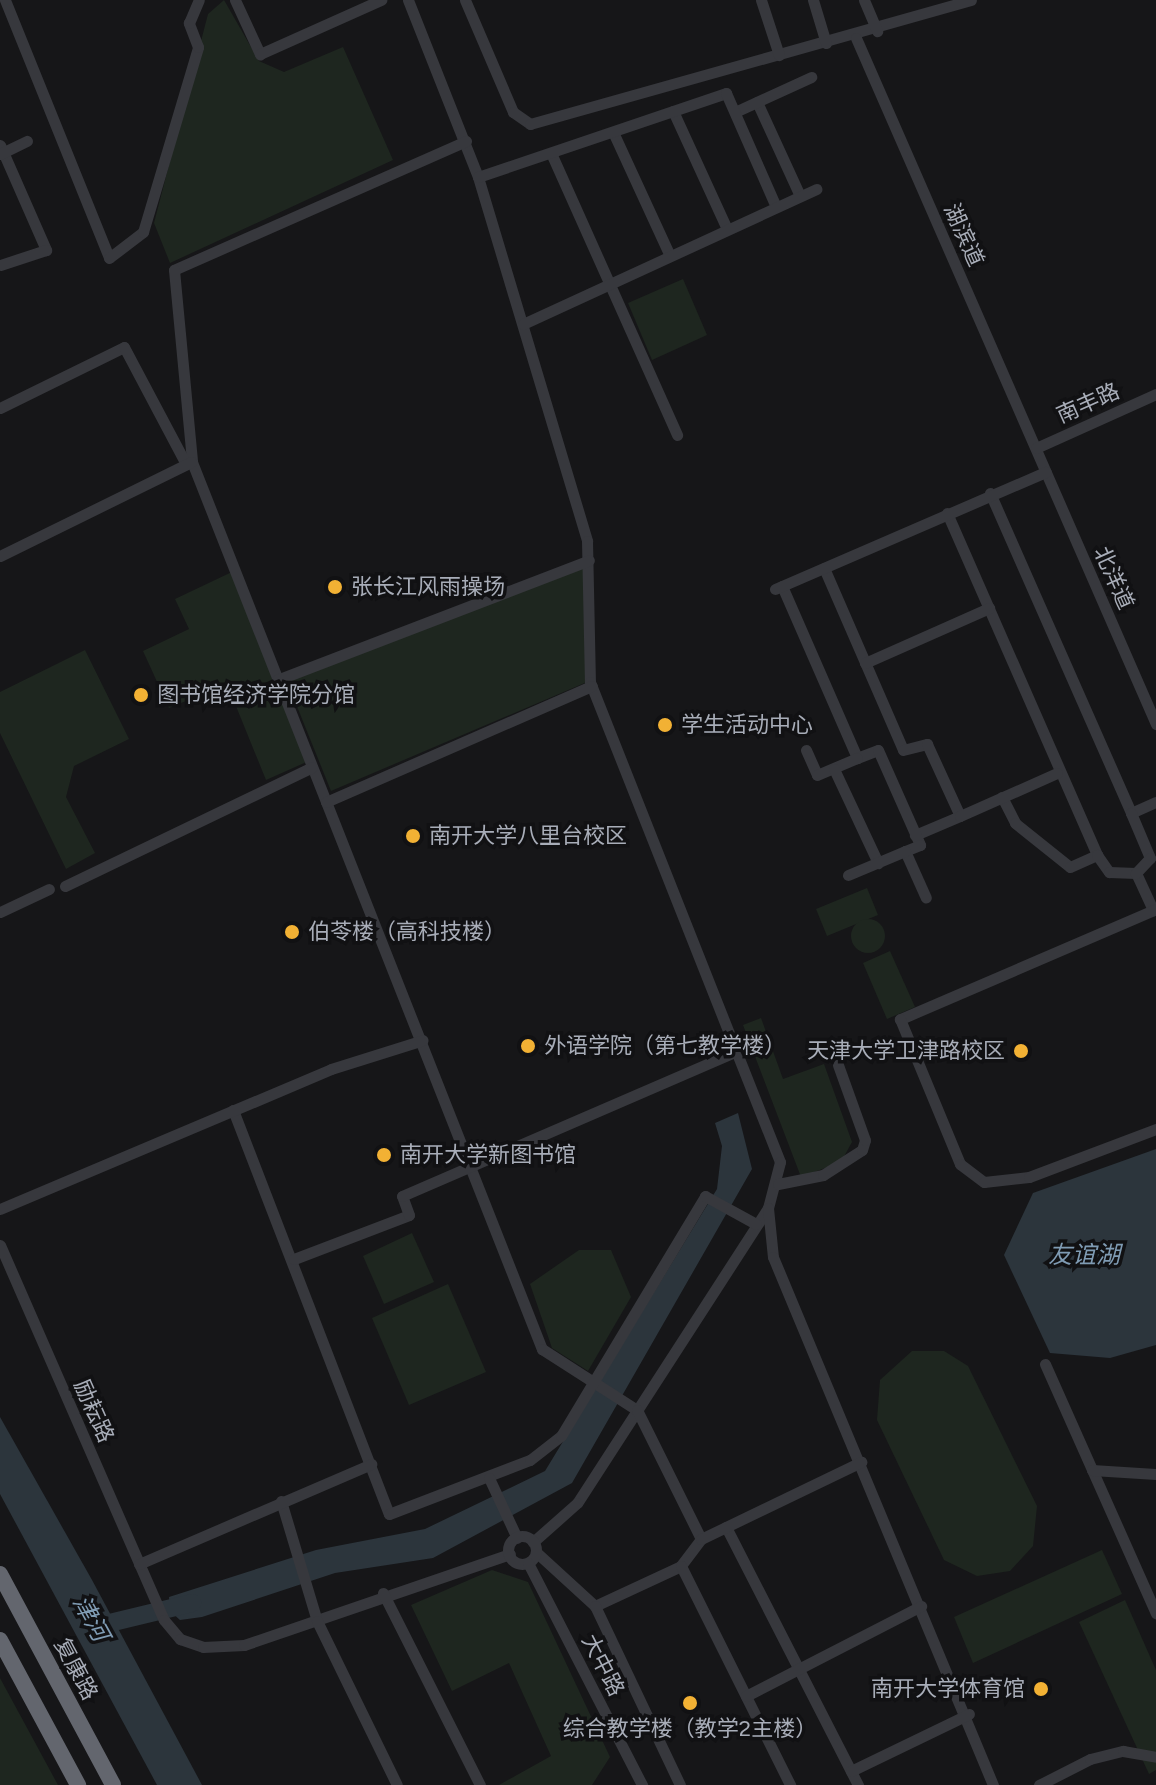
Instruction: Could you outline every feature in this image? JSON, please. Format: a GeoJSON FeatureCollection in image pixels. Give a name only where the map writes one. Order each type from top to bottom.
{"type":"FeatureCollection","features":[{"type":"Feature","properties":{"kind":"highway","name":"复康路"},"geometry":{"type":"LineString","coordinates":[[0,1574],[113,1785]]}},
{"type":"Feature","properties":{"kind":"highway"},"geometry":{"type":"LineString","coordinates":[[0,1640],[78,1785]]}},
{"type":"Feature","properties":{"kind":"street"},"geometry":{"type":"LineString","coordinates":[[5,0],[109,258],[143,232],[198,47],[189,23],[199,0]]}},
{"type":"Feature","properties":{"kind":"street"},"geometry":{"type":"LineString","coordinates":[[235,0],[260,54],[381,0]]}},
{"type":"Feature","properties":{"kind":"street"},"geometry":{"type":"LineString","coordinates":[[317,1621],[383,1593],[510,1554],[528,1563],[534,1547],[577,1503],[768,1208],[778,1184],[780,1162],[592,686],[589,560],[478,177],[408,0]]}},
{"type":"Feature","properties":{"kind":"street"},"geometry":{"type":"LineString","coordinates":[[465,0],[513,112],[530,124],[779,55],[856,38],[971,0]]}},
{"type":"Feature","properties":{"kind":"street"},"geometry":{"type":"LineString","coordinates":[[761,0],[779,55]]}},
{"type":"Feature","properties":{"kind":"street"},"geometry":{"type":"LineString","coordinates":[[813,0],[826,43]]}},
{"type":"Feature","properties":{"kind":"street"},"geometry":{"type":"LineString","coordinates":[[864,0],[877,31]]}},
{"type":"Feature","properties":{"kind":"street","name":"湖滨道"},"geometry":{"type":"LineString","coordinates":[[856,38],[1036,448]]}},
{"type":"Feature","properties":{"kind":"street"},"geometry":{"type":"LineString","coordinates":[[735,112],[811,77]]}},
{"type":"Feature","properties":{"kind":"street"},"geometry":{"type":"LineString","coordinates":[[478,177],[726,93],[776,207]]}},
{"type":"Feature","properties":{"kind":"street"},"geometry":{"type":"LineString","coordinates":[[757,102],[800,196]]}},
{"type":"Feature","properties":{"kind":"street"},"geometry":{"type":"LineString","coordinates":[[673,111],[727,229]]}},
{"type":"Feature","properties":{"kind":"street"},"geometry":{"type":"LineString","coordinates":[[613,132],[670,256]]}},
{"type":"Feature","properties":{"kind":"street"},"geometry":{"type":"LineString","coordinates":[[0,265],[46,250],[1,150],[27,141]]}},
{"type":"Feature","properties":{"kind":"street"},"geometry":{"type":"LineString","coordinates":[[189,463],[174,270],[466,141]]}},
{"type":"Feature","properties":{"kind":"street"},"geometry":{"type":"LineString","coordinates":[[551,153],[677,435]]}},
{"type":"Feature","properties":{"kind":"street"},"geometry":{"type":"LineString","coordinates":[[523,324],[816,189]]}},
{"type":"Feature","properties":{"kind":"street"},"geometry":{"type":"LineString","coordinates":[[0,408],[124,347],[189,463],[423,1040],[542,1349],[590,1385],[637,1410],[701,1539]]}},
{"type":"Feature","properties":{"kind":"street","name":"南丰路"},"geometry":{"type":"LineString","coordinates":[[1036,448],[1156,394]]}},
{"type":"Feature","properties":{"kind":"street","name":"北洋道"},"geometry":{"type":"LineString","coordinates":[[1036,448],[1156,724]]}},
{"type":"Feature","properties":{"kind":"street"},"geometry":{"type":"LineString","coordinates":[[0,556],[189,463]]}},
{"type":"Feature","properties":{"kind":"street"},"geometry":{"type":"LineString","coordinates":[[857,758],[779,588],[990,493],[1046,472]]}},
{"type":"Feature","properties":{"kind":"street"},"geometry":{"type":"LineString","coordinates":[[947,513],[1097,855],[1114,875],[1136,873],[1150,858],[990,493]]}},
{"type":"Feature","properties":{"kind":"street"},"geometry":{"type":"LineString","coordinates":[[277,680],[589,560]]}},
{"type":"Feature","properties":{"kind":"street"},"geometry":{"type":"LineString","coordinates":[[824,568],[899,740],[909,752],[927,744],[960,816]]}},
{"type":"Feature","properties":{"kind":"street"},"geometry":{"type":"LineString","coordinates":[[865,663],[989,608]]}},
{"type":"Feature","properties":{"kind":"street"},"geometry":{"type":"LineString","coordinates":[[326,802],[592,686]]}},
{"type":"Feature","properties":{"kind":"street"},"geometry":{"type":"LineString","coordinates":[[806,750],[817,775],[899,740]]}},
{"type":"Feature","properties":{"kind":"street"},"geometry":{"type":"LineString","coordinates":[[848,875],[920,845],[878,750]]}},
{"type":"Feature","properties":{"kind":"street"},"geometry":{"type":"LineString","coordinates":[[65,886],[312,767]]}},
{"type":"Feature","properties":{"kind":"street"},"geometry":{"type":"LineString","coordinates":[[834,769],[878,863]]}},
{"type":"Feature","properties":{"kind":"street"},"geometry":{"type":"LineString","coordinates":[[915,835],[1057,773]]}},
{"type":"Feature","properties":{"kind":"street"},"geometry":{"type":"LineString","coordinates":[[1002,797],[1015,823],[1070,867],[1097,855]]}},
{"type":"Feature","properties":{"kind":"street"},"geometry":{"type":"LineString","coordinates":[[1131,813],[1156,802]]}},
{"type":"Feature","properties":{"kind":"street"},"geometry":{"type":"LineString","coordinates":[[905,851],[926,898]]}},
{"type":"Feature","properties":{"kind":"street"},"geometry":{"type":"LineString","coordinates":[[1136,873],[1154,910],[900,1019],[960,1164],[984,1182],[1029,1177],[1156,1129]]}},
{"type":"Feature","properties":{"kind":"street"},"geometry":{"type":"LineString","coordinates":[[0,912],[49,889]]}},
{"type":"Feature","properties":{"kind":"street"},"geometry":{"type":"LineString","coordinates":[[0,1209],[233,1110],[423,1040]]}},
{"type":"Feature","properties":{"kind":"street"},"geometry":{"type":"LineString","coordinates":[[294,1259],[409,1215],[402,1196],[737,1051]]}},
{"type":"Feature","properties":{"kind":"street"},"geometry":{"type":"LineString","coordinates":[[778,1184],[823,1175],[862,1150],[865,1140],[838,1065]]}},
{"type":"Feature","properties":{"kind":"street"},"geometry":{"type":"LineString","coordinates":[[233,1110],[294,1259],[389,1514],[489,1478],[544,1452],[590,1385],[705,1196],[756,1224]]}},
{"type":"Feature","properties":{"kind":"street"},"geometry":{"type":"LineString","coordinates":[[768,1208],[773,1257],[969,1714],[993,1785]]}},
{"type":"Feature","properties":{"kind":"street","name":"励耘路"},"geometry":{"type":"LineString","coordinates":[[0,1245],[164,1620],[180,1639],[222,1648],[317,1621]]}},
{"type":"Feature","properties":{"kind":"street"},"geometry":{"type":"LineString","coordinates":[[1045,1364],[1156,1613]]}},
{"type":"Feature","properties":{"kind":"street"},"geometry":{"type":"LineString","coordinates":[[595,1606],[681,1566],[701,1539],[861,1462]]}},
{"type":"Feature","properties":{"kind":"street"},"geometry":{"type":"LineString","coordinates":[[139,1564],[371,1464]]}},
{"type":"Feature","properties":{"kind":"street"},"geometry":{"type":"LineString","coordinates":[[1092,1470],[1156,1474]]}},
{"type":"Feature","properties":{"kind":"street"},"geometry":{"type":"LineString","coordinates":[[489,1478],[517,1538],[534,1547],[595,1606],[680,1785]]}},
{"type":"Feature","properties":{"kind":"street"},"geometry":{"type":"LineString","coordinates":[[281,1501],[300,1549],[317,1621],[397,1785]]}},
{"type":"Feature","properties":{"kind":"street"},"geometry":{"type":"LineString","coordinates":[[726,1527],[858,1785]]}},
{"type":"Feature","properties":{"kind":"street"},"geometry":{"type":"LineString","coordinates":[[510,1554],[517,1538]]}},
{"type":"Feature","properties":{"kind":"street","name":"大中路"},"geometry":{"type":"LineString","coordinates":[[528,1563],[642,1785]]}},
{"type":"Feature","properties":{"kind":"street"},"geometry":{"type":"LineString","coordinates":[[681,1566],[790,1785]]}},
{"type":"Feature","properties":{"kind":"street"},"geometry":{"type":"LineString","coordinates":[[383,1593],[480,1785]]}},
{"type":"Feature","properties":{"kind":"street"},"geometry":{"type":"LineString","coordinates":[[746,1696],[921,1606]]}},
{"type":"Feature","properties":{"kind":"street"},"geometry":{"type":"LineString","coordinates":[[851,1771],[969,1714]]}},
{"type":"Feature","properties":{"kind":"street"},"geometry":{"type":"LineString","coordinates":[[1039,1785],[1090,1759],[1123,1751],[1156,1757]]}},
{"type":"Feature","properties":{"kind":"shaded area"},"geometry":{"type":"Polygon","coordinates":[[[224,0],[259,61],[284,72],[343,47],[393,160],[170,263],[154,223],[208,14],[224,0]]]}},
{"type":"Feature","properties":{"kind":"shaded area"},"geometry":{"type":"Polygon","coordinates":[[[683,279],[707,335],[652,360],[628,303],[683,279]]]}},
{"type":"Feature","properties":{"kind":"shaded area"},"geometry":{"type":"Polygon","coordinates":[[[583,567],[587,682],[331,791],[286,679],[583,567]]]}},
{"type":"Feature","properties":{"kind":"shaded area"},"geometry":{"type":"Polygon","coordinates":[[[234,571],[311,760],[266,780],[227,684],[169,708],[143,651],[189,629],[175,599],[234,571]]]}},
{"type":"Feature","properties":{"kind":"shaded area"},"geometry":{"type":"Polygon","coordinates":[[[85,650],[129,739],[74,766],[66,797],[95,853],[66,869],[0,733],[0,692],[85,650]]]}},
{"type":"Feature","properties":{"kind":"shaded area"},"geometry":{"type":"Polygon","coordinates":[[[867,888],[878,915],[827,936],[816,909],[867,888]]]}},
{"type":"Feature","properties":{"kind":"shaded area"},"geometry":{"type":"Polygon","coordinates":[[[868,919],[880,924],[885,936],[880,948],[868,953],[856,948],[851,936],[856,924],[868,919]]]}},
{"type":"Feature","properties":{"kind":"shaded area"},"geometry":{"type":"Polygon","coordinates":[[[890,951],[915,1007],[887,1019],[863,963],[890,951]]]}},
{"type":"Feature","properties":{"kind":"shaded area"},"geometry":{"type":"Polygon","coordinates":[[[761,1018],[783,1079],[824,1064],[852,1142],[841,1162],[801,1177],[743,1025],[761,1018]]]}},
{"type":"Feature","properties":{"kind":"shaded area"},"geometry":{"type":"Polygon","coordinates":[[[412,1233],[434,1282],[384,1304],[363,1256],[412,1233]]]}},
{"type":"Feature","properties":{"kind":"shaded area"},"geometry":{"type":"Polygon","coordinates":[[[579,1250],[611,1250],[631,1297],[588,1371],[552,1348],[530,1284],[579,1250]]]}},
{"type":"Feature","properties":{"kind":"shaded area"},"geometry":{"type":"Polygon","coordinates":[[[448,1284],[486,1372],[409,1405],[372,1318],[448,1284]]]}},
{"type":"Feature","properties":{"kind":"shaded area"},"geometry":{"type":"Polygon","coordinates":[[[912,1351],[944,1351],[968,1366],[1037,1506],[1033,1546],[1010,1571],[977,1576],[944,1560],[877,1420],[880,1380],[912,1351]]]}},
{"type":"Feature","properties":{"kind":"shaded area"},"geometry":{"type":"Polygon","coordinates":[[[1102,1550],[1122,1594],[973,1663],[954,1617],[1102,1550]]]}},
{"type":"Feature","properties":{"kind":"shaded area"},"geometry":{"type":"Polygon","coordinates":[[[492,1570],[528,1582],[610,1757],[592,1785],[499,1785],[551,1756],[509,1663],[452,1691],[411,1605],[492,1570]]]}},
{"type":"Feature","properties":{"kind":"shaded area"},"geometry":{"type":"Polygon","coordinates":[[[1125,1600],[1156,1670],[1156,1770],[1149,1774],[1079,1622],[1125,1600]]]}},
{"type":"Feature","properties":{"kind":"shaded area"},"geometry":{"type":"Polygon","coordinates":[[[0,1678],[58,1785],[0,1785],[0,1678]]]}},
{"type":"Feature","properties":{"kind":"water"},"geometry":{"type":"Polygon","coordinates":[[[738,1113],[752,1169],[572,1483],[433,1558],[335,1573],[202,1617],[180,1620],[170,1611],[169,1597],[316,1550],[425,1529],[545,1471],[717,1189],[722,1146],[715,1123],[738,1113]]]}},
{"type":"Feature","properties":{"kind":"water","name":"友谊湖"},"geometry":{"type":"Polygon","coordinates":[[[1156,1149],[1156,1345],[1110,1358],[1050,1353],[1004,1255],[1033,1193],[1156,1149]]]}},
{"type":"Feature","properties":{"kind":"water","name":"津河"},"geometry":{"type":"Polygon","coordinates":[[[0,1417],[202,1785],[157,1785],[0,1494],[0,1417]]]}},
{"type":"Feature","properties":{"kind":"waterway","name":"津河"},"geometry":{"type":"LineString","coordinates":[[97,1626],[192,1603]]}},
{"type":"Feature","properties":{"kind":"place","name":"张长江风雨操场"},"geometry":{"type":"Point","coordinates":[335,587]}},
{"type":"Feature","properties":{"kind":"place","name":"图书馆经济学院分馆"},"geometry":{"type":"Point","coordinates":[141,695]}},
{"type":"Feature","properties":{"kind":"place","name":"学生活动中心"},"geometry":{"type":"Point","coordinates":[665,725]}},
{"type":"Feature","properties":{"kind":"place","name":"南开大学八里台校区"},"geometry":{"type":"Point","coordinates":[413,836]}},
{"type":"Feature","properties":{"kind":"place","name":"伯苓楼（高科技楼）"},"geometry":{"type":"Point","coordinates":[292,932]}},
{"type":"Feature","properties":{"kind":"place","name":"外语学院（第七教学楼）"},"geometry":{"type":"Point","coordinates":[528,1046]}},
{"type":"Feature","properties":{"kind":"place","name":"天津大学卫津路校区"},"geometry":{"type":"Point","coordinates":[1021,1051]}},
{"type":"Feature","properties":{"kind":"place","name":"南开大学新图书馆"},"geometry":{"type":"Point","coordinates":[384,1155]}},
{"type":"Feature","properties":{"kind":"place","name":"南开大学体育馆"},"geometry":{"type":"Point","coordinates":[1041,1689]}},
{"type":"Feature","properties":{"kind":"place","name":"综合教学楼（教学2主楼）"},"geometry":{"type":"Point","coordinates":[690,1703]}}]}
